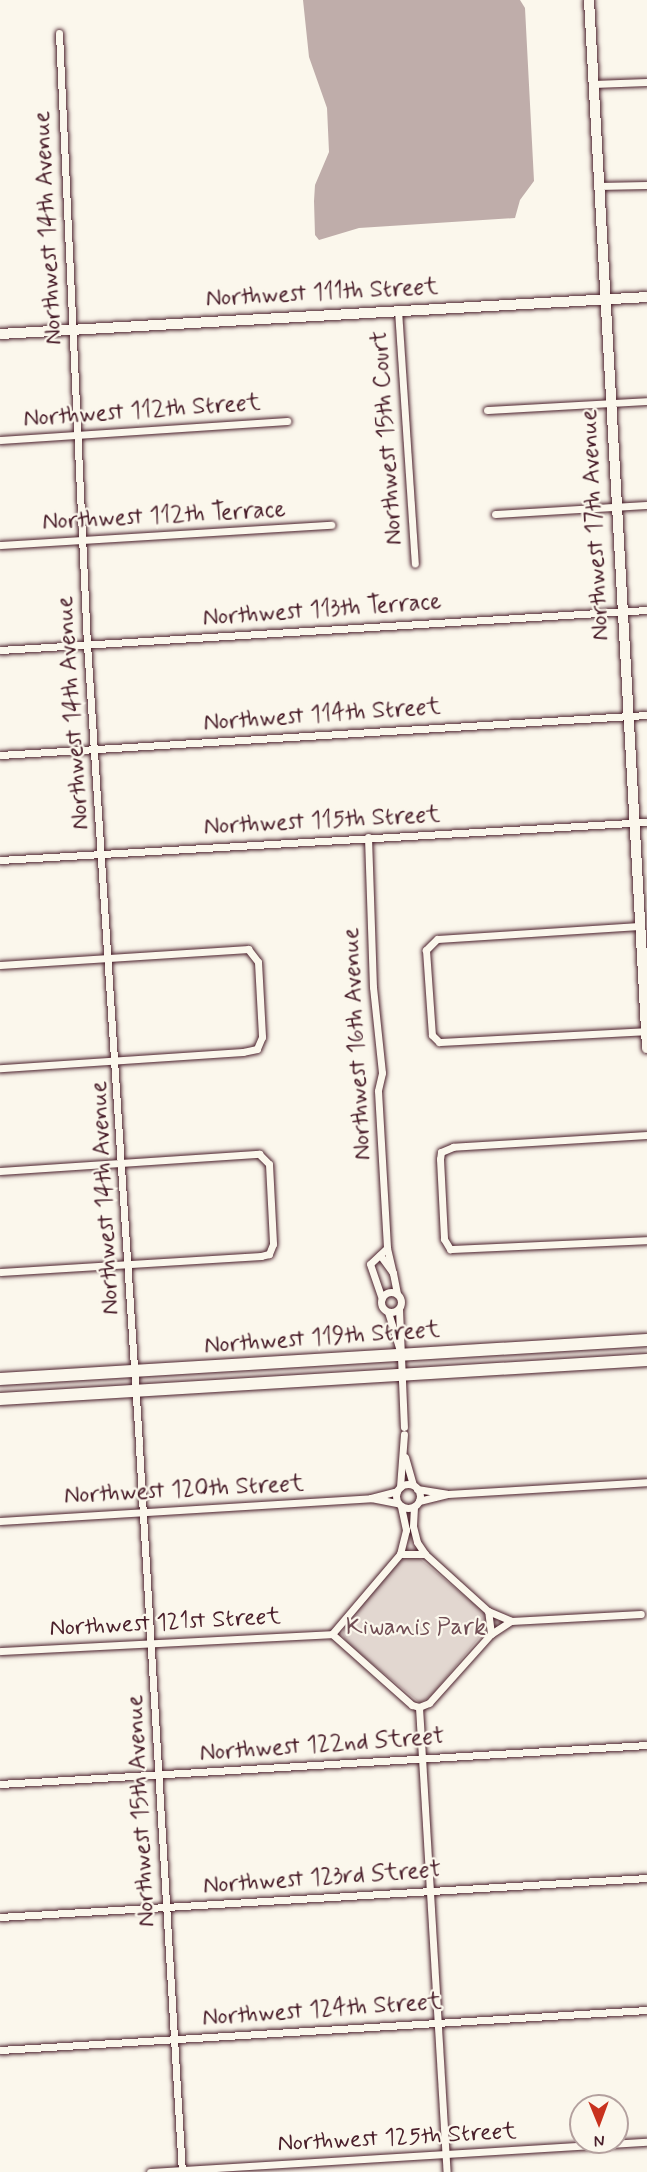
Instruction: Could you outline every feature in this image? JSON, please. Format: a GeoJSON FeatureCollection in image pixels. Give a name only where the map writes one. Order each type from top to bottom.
{"type":"FeatureCollection","features":[{"type":"Feature","properties":{"kind":"highway","name":"Northwest 119th Street"},"geometry":{"type":"LineString","coordinates":[[0,1379],[647,1340]]}},
{"type":"Feature","properties":{"kind":"highway","name":"Northwest 119th Street"},"geometry":{"type":"LineString","coordinates":[[0,1399],[647,1360]]}},
{"type":"Feature","properties":{"kind":"main road","name":"Northwest 17th Avenue"},"geometry":{"type":"LineString","coordinates":[[589,0],[603,299],[647,1048]]}},
{"type":"Feature","properties":{"kind":"main road","name":"Northwest 111th Street"},"geometry":{"type":"LineString","coordinates":[[0,334],[647,297]]}},
{"type":"Feature","properties":{"kind":"street","name":"Northwest 14th Avenue"},"geometry":{"type":"LineString","coordinates":[[59,33],[87,644],[103,853],[137,1391]]}},
{"type":"Feature","properties":{"kind":"street"},"geometry":{"type":"LineString","coordinates":[[593,84],[647,82]]}},
{"type":"Feature","properties":{"kind":"street"},"geometry":{"type":"LineString","coordinates":[[598,186],[647,184]]}},
{"type":"Feature","properties":{"kind":"street","name":"Northwest 15th Court"},"geometry":{"type":"LineString","coordinates":[[398,310],[415,563]]}},
{"type":"Feature","properties":{"kind":"street"},"geometry":{"type":"LineString","coordinates":[[487,410],[647,401]]}},
{"type":"Feature","properties":{"kind":"street","name":"Northwest 112th Street"},"geometry":{"type":"LineString","coordinates":[[0,440],[287,422]]}},
{"type":"Feature","properties":{"kind":"street"},"geometry":{"type":"LineString","coordinates":[[495,514],[647,505]]}},
{"type":"Feature","properties":{"kind":"street","name":"Northwest 112th Terrace"},"geometry":{"type":"LineString","coordinates":[[0,545],[331,525]]}},
{"type":"Feature","properties":{"kind":"street","name":"Northwest 113th Terrace"},"geometry":{"type":"LineString","coordinates":[[0,650],[647,610]]}},
{"type":"Feature","properties":{"kind":"street","name":"Northwest 114th Street"},"geometry":{"type":"LineString","coordinates":[[0,755],[647,715]]}},
{"type":"Feature","properties":{"kind":"street","name":"Northwest 115th Street"},"geometry":{"type":"LineString","coordinates":[[0,860],[647,822]]}},
{"type":"Feature","properties":{"kind":"street","name":"Northwest 16th Avenue"},"geometry":{"type":"LineString","coordinates":[[368,837],[373,987],[382,1073],[378,1091],[387,1248],[397,1294],[401,1299],[399,1308],[403,1344],[400,1354]]}},
{"type":"Feature","properties":{"kind":"street"},"geometry":{"type":"LineString","coordinates":[[639,926],[437,939],[426,950],[432,1035],[445,1043],[646,1031]]}},
{"type":"Feature","properties":{"kind":"street"},"geometry":{"type":"LineString","coordinates":[[0,965],[248,949],[258,962],[262,1037],[257,1049],[0,1068]]}},
{"type":"Feature","properties":{"kind":"street"},"geometry":{"type":"LineString","coordinates":[[647,1135],[453,1147],[441,1152],[440,1159],[444,1239],[456,1251],[647,1240]]}},
{"type":"Feature","properties":{"kind":"street"},"geometry":{"type":"LineString","coordinates":[[0,1171],[264,1155],[269,1164],[273,1244],[269,1254],[261,1256],[0,1272]]}},
{"type":"Feature","properties":{"kind":"street","name":"Northwest 16th Avenue"},"geometry":{"type":"LineString","coordinates":[[387,1248],[370,1264],[377,1275],[382,1308],[387,1312],[400,1354],[405,1456]]}},
{"type":"Feature","properties":{"kind":"street","name":"Northwest 16th Avenue"},"geometry":{"type":"LineString","coordinates":[[381,1256],[391,1272]]}},
{"type":"Feature","properties":{"kind":"street"},"geometry":{"type":"LineString","coordinates":[[377,1275],[391,1272]]}},
{"type":"Feature","properties":{"kind":"street"},"geometry":{"type":"LineString","coordinates":[[382,1298],[387,1293],[397,1294]]}},
{"type":"Feature","properties":{"kind":"street"},"geometry":{"type":"LineString","coordinates":[[387,1312],[399,1308]]}},
{"type":"Feature","properties":{"kind":"street","name":"Northwest 15th Avenue"},"geometry":{"type":"LineString","coordinates":[[137,1391],[181,2171]]}},
{"type":"Feature","properties":{"kind":"street"},"geometry":{"type":"LineString","coordinates":[[405,1456],[415,1487],[417,1504],[414,1534],[425,1554],[488,1611],[511,1621],[641,1614]]}},
{"type":"Feature","properties":{"kind":"street"},"geometry":{"type":"LineString","coordinates":[[405,1456],[398,1489],[399,1505],[406,1530],[400,1554],[332,1634],[412,1705],[419,1707],[429,1703],[491,1634],[511,1621]]}},
{"type":"Feature","properties":{"kind":"street","name":"Northwest 120th Street"},"geometry":{"type":"LineString","coordinates":[[371,1498],[399,1505],[417,1504],[447,1494],[647,1482]]}},
{"type":"Feature","properties":{"kind":"street","name":"Northwest 120th Street"},"geometry":{"type":"LineString","coordinates":[[0,1521],[371,1498],[398,1489],[415,1487],[447,1494]]}},
{"type":"Feature","properties":{"kind":"street"},"geometry":{"type":"LineString","coordinates":[[400,1554],[425,1554]]}},
{"type":"Feature","properties":{"kind":"street"},"geometry":{"type":"LineString","coordinates":[[488,1611],[491,1634]]}},
{"type":"Feature","properties":{"kind":"street","name":"Northwest 121st Street"},"geometry":{"type":"LineString","coordinates":[[0,1651],[332,1634]]}},
{"type":"Feature","properties":{"kind":"street"},"geometry":{"type":"LineString","coordinates":[[419,1707],[447,2172]]}},
{"type":"Feature","properties":{"kind":"street","name":"Northwest 122nd Street"},"geometry":{"type":"LineString","coordinates":[[0,1784],[647,1745]]}},
{"type":"Feature","properties":{"kind":"street","name":"Northwest 123rd Street"},"geometry":{"type":"LineString","coordinates":[[0,1917],[647,1878]]}},
{"type":"Feature","properties":{"kind":"street","name":"Northwest 124th Street"},"geometry":{"type":"LineString","coordinates":[[0,2050],[647,2010]]}},
{"type":"Feature","properties":{"kind":"street","name":"Northwest 125th Street"},"geometry":{"type":"LineString","coordinates":[[150,2172],[647,2142]]}},
{"type":"Feature","properties":{"kind":"green space","name":"Kiwanis Park"},"geometry":{"type":"Polygon","coordinates":[[[414,1554],[484,1612],[488,1627],[431,1696],[420,1703],[347,1643],[342,1634],[346,1620],[400,1561],[414,1554]]]}},
{"type":"Feature","properties":{"kind":"shaded area"},"geometry":{"type":"Polygon","coordinates":[[[303,0],[520,0],[525,8],[534,181],[520,200],[515,218],[359,228],[319,240],[315,235],[314,201],[315,185],[329,152],[327,108],[309,57],[303,0]]]}}]}
